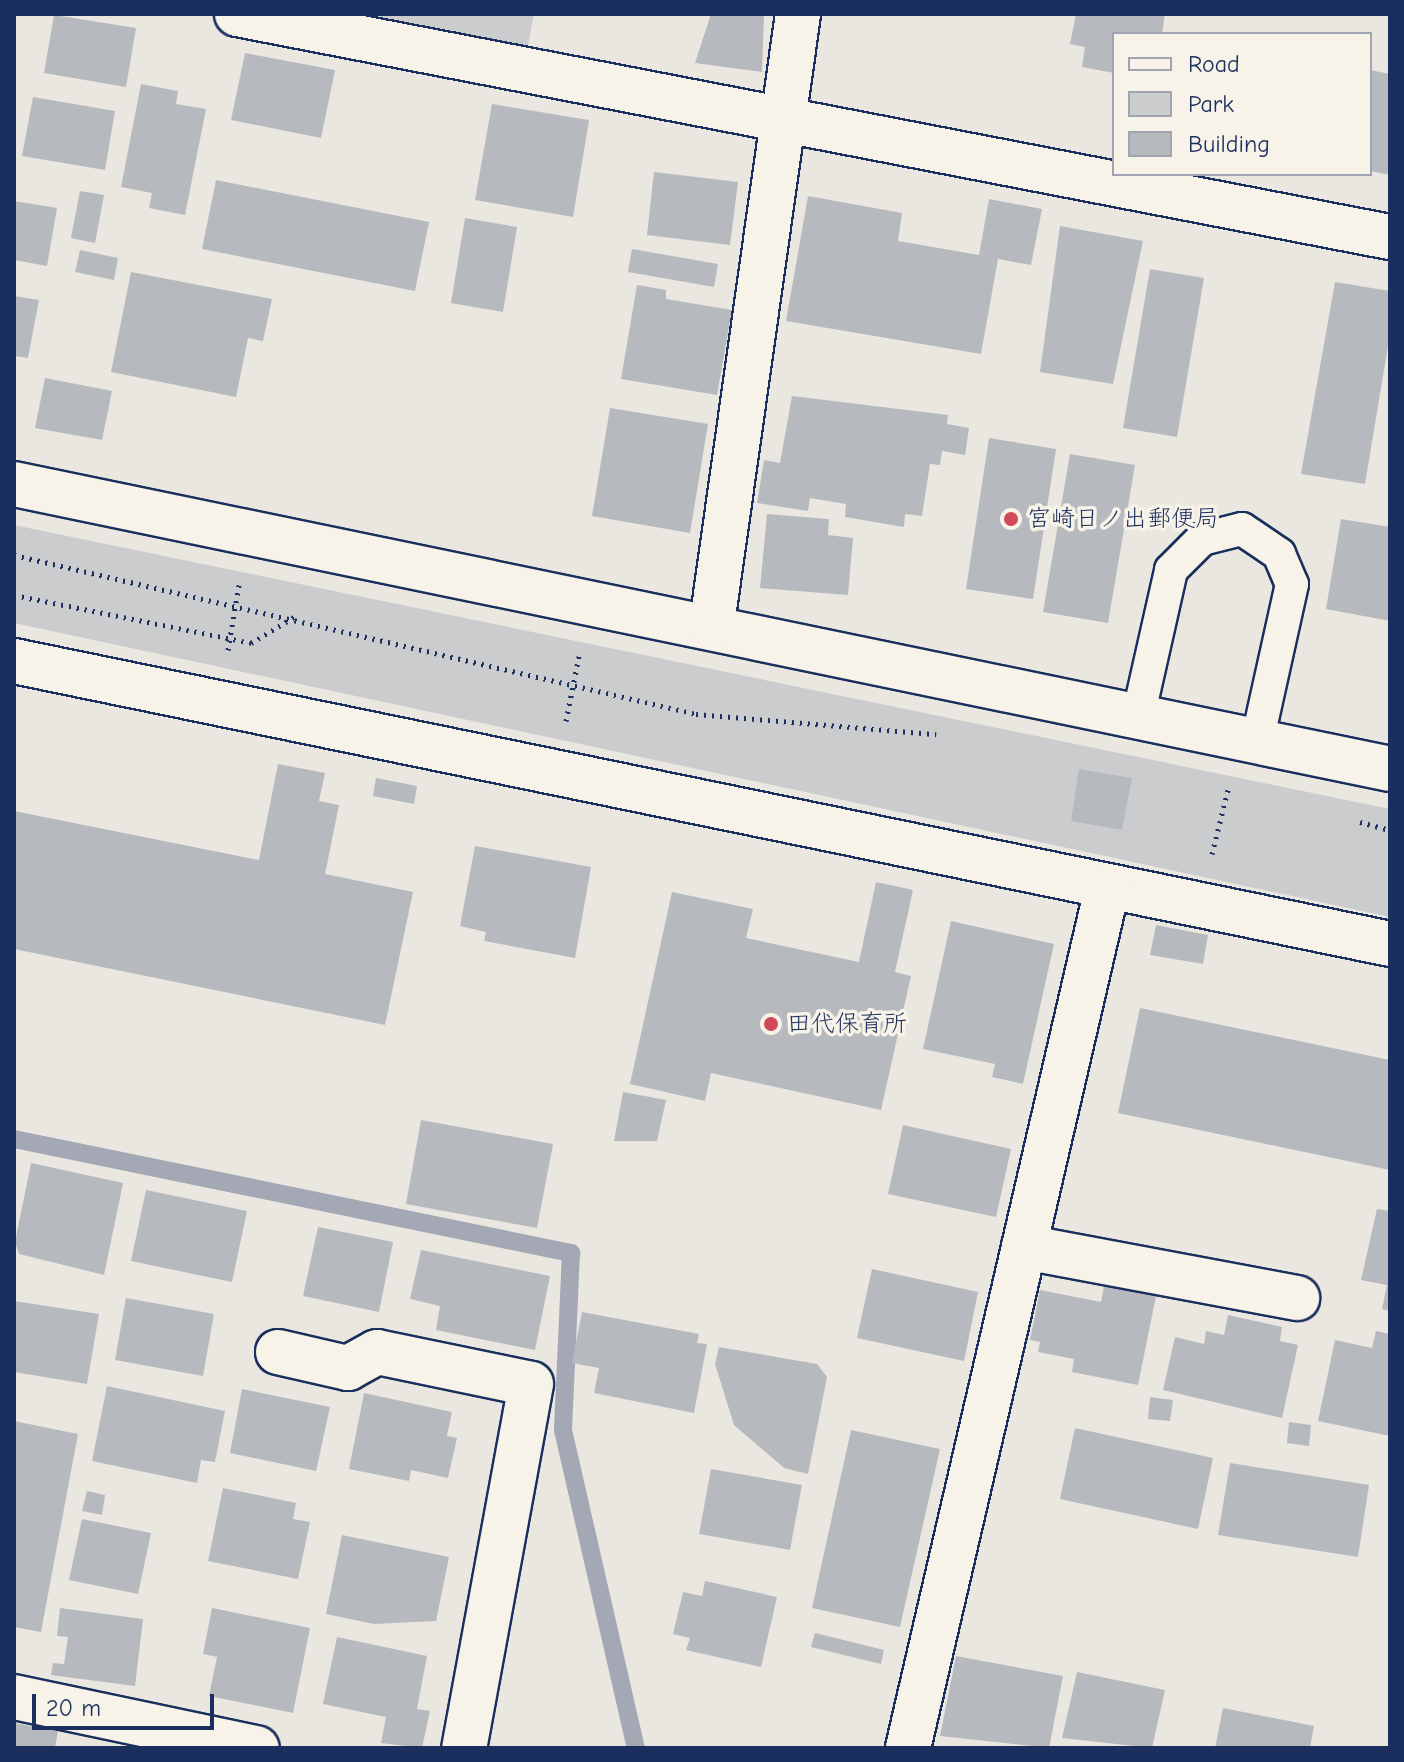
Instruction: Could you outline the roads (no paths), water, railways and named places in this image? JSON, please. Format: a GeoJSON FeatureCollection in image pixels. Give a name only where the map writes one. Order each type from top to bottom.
{"type":"FeatureCollection","features":[{"type":"Feature","properties":{"kind":"street"},"geometry":{"type":"LineString","coordinates":[[237,14],[1390,237]]}},
{"type":"Feature","properties":{"kind":"street"},"geometry":{"type":"LineString","coordinates":[[712,623],[798,14]]}},
{"type":"Feature","properties":{"kind":"street"},"geometry":{"type":"LineString","coordinates":[[14,484],[590,604],[712,623],[1390,769]]}},
{"type":"Feature","properties":{"kind":"street"},"geometry":{"type":"LineString","coordinates":[[14,661],[1107,889],[1199,902],[1390,944]]}},
{"type":"Feature","properties":{"kind":"street"},"geometry":{"type":"LineString","coordinates":[[908,1748],[1107,889]]}},
{"type":"Feature","properties":{"kind":"street"},"geometry":{"type":"LineString","coordinates":[[1024,1247],[1297,1298]]}},
{"type":"Feature","properties":{"kind":"street"},"geometry":{"type":"LineString","coordinates":[[278,1352],[348,1368],[377,1352],[531,1384],[464,1748]]}},
{"type":"Feature","properties":{"kind":"street"},"geometry":{"type":"LineString","coordinates":[[14,1697],[257,1748]]}},
{"type":"Feature","properties":{"kind":"lane"},"geometry":{"type":"LineString","coordinates":[[1138,717],[1171,570],[1202,539],[1242,529],[1279,554],[1292,584],[1248,740]]}},
{"type":"Feature","properties":{"kind":"waterway"},"geometry":{"type":"LineString","coordinates":[[14,1139],[571,1253],[563,1430],[636,1748]]}},
{"type":"Feature","properties":{"kind":"place","name":"宮崎日ノ出郵便局"},"geometry":{"type":"Point","coordinates":[1011,519]}},
{"type":"Feature","properties":{"kind":"place","name":"田代保育所"},"geometry":{"type":"Point","coordinates":[771,1024]}}]}
